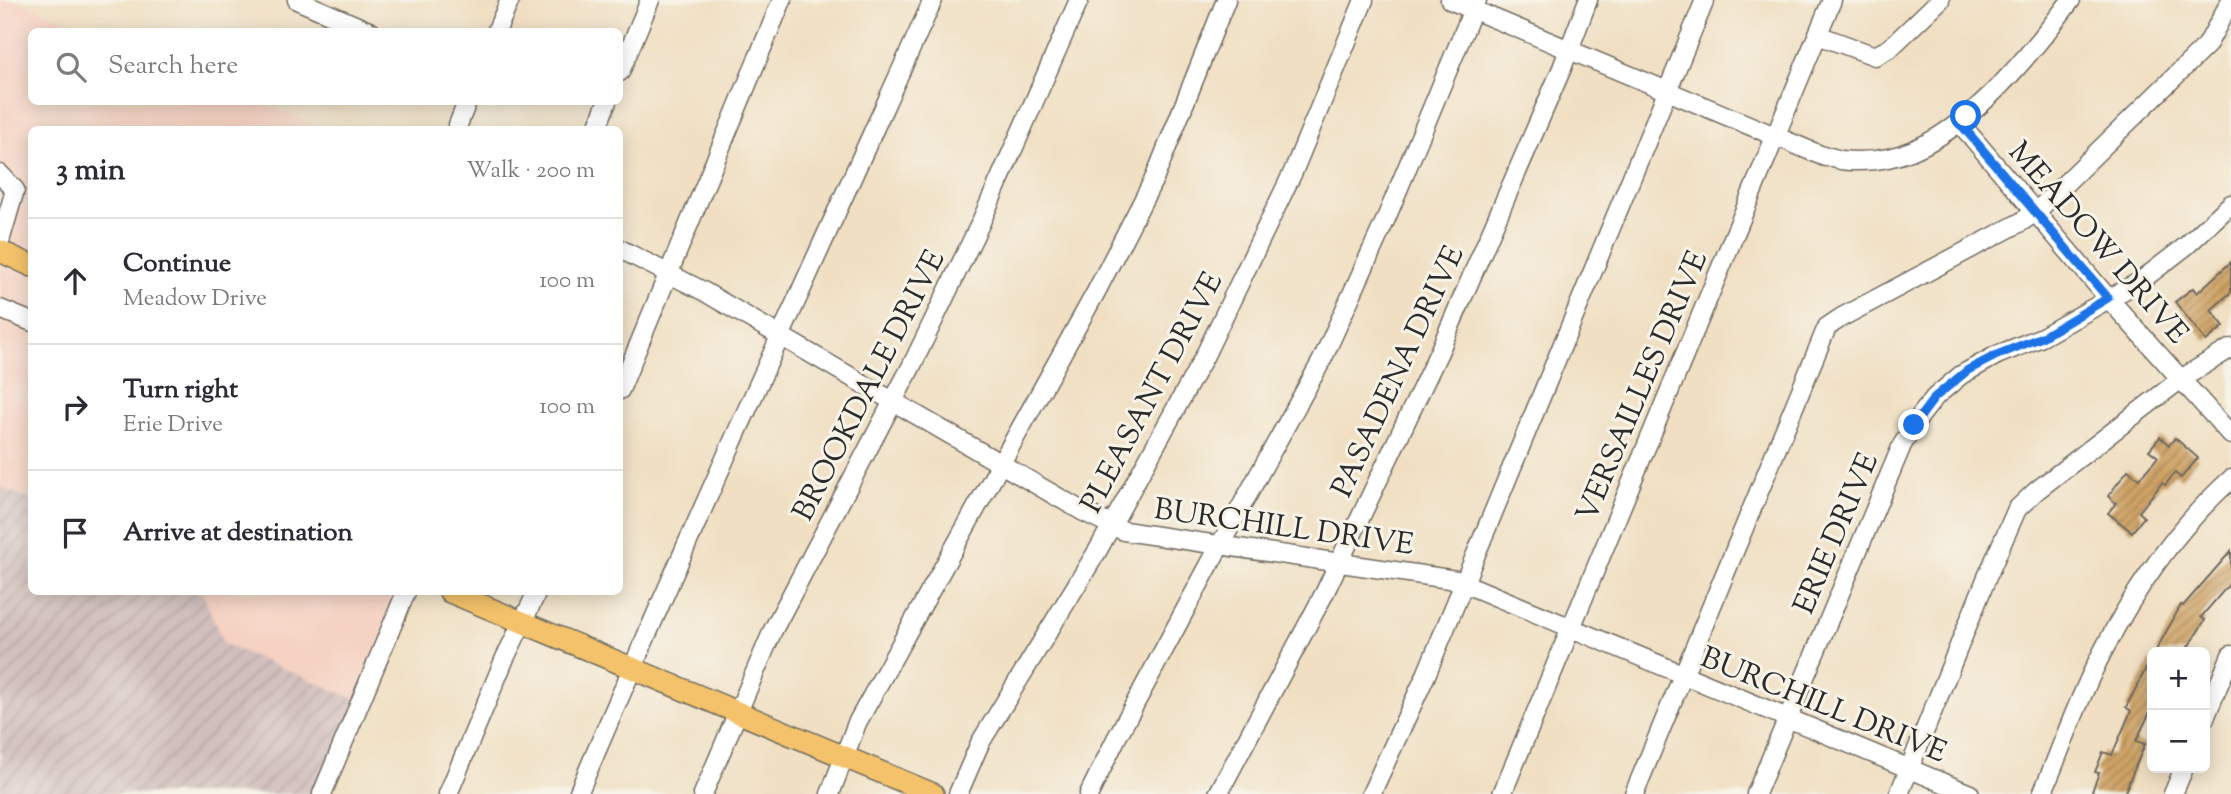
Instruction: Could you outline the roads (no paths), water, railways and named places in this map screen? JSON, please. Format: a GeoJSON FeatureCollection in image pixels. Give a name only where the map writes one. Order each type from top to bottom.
{"type":"FeatureCollection","features":[{"type":"Feature","properties":{"kind":"main road"},"geometry":{"type":"LineString","coordinates":[[0,251],[28,264]]}},
{"type":"Feature","properties":{"kind":"main road"},"geometry":{"type":"LineString","coordinates":[[457,595],[933,794]]}},
{"type":"Feature","properties":{"kind":"street"},"geometry":{"type":"LineString","coordinates":[[297,0],[362,28]]}},
{"type":"Feature","properties":{"kind":"street"},"geometry":{"type":"LineString","coordinates":[[498,28],[510,0]]}},
{"type":"Feature","properties":{"kind":"street"},"geometry":{"type":"LineString","coordinates":[[623,65],[650,0]]}},
{"type":"Feature","properties":{"kind":"street"},"geometry":{"type":"LineString","coordinates":[[623,383],[782,0]]}},
{"type":"Feature","properties":{"kind":"street"},"geometry":{"type":"LineString","coordinates":[[578,794],[780,335],[933,0]]}},
{"type":"Feature","properties":{"kind":"street","name":"BROOKDALE DRIVE"},"geometry":{"type":"LineString","coordinates":[[703,794],[773,630],[894,402],[980,224],[1079,0]]}},
{"type":"Feature","properties":{"kind":"street"},"geometry":{"type":"LineString","coordinates":[[830,794],[846,758],[857,723],[1096,292],[1155,177],[1226,0]]}},
{"type":"Feature","properties":{"kind":"street","name":"PLEASANT DRIVE"},"geometry":{"type":"LineString","coordinates":[[958,794],[980,743],[1112,526],[1205,357],[1293,172],[1364,0]]}},
{"type":"Feature","properties":{"kind":"street"},"geometry":{"type":"LineString","coordinates":[[1450,0],[1476,5],[1569,49],[1825,156],[1853,161],[1872,160],[1916,150],[1938,138],[2014,72],[2071,0]]}},
{"type":"Feature","properties":{"kind":"street","name":"PASADENA DRIVE"},"geometry":{"type":"LineString","coordinates":[[1218,794],[1338,563],[1455,317],[1588,0]]}},
{"type":"Feature","properties":{"kind":"street"},"geometry":{"type":"LineString","coordinates":[[1371,794],[1426,676],[1462,583],[1705,0]]}},
{"type":"Feature","properties":{"kind":"street","name":"VERSAILLES DRIVE"},"geometry":{"type":"LineString","coordinates":[[1502,794],[1832,0]]}},
{"type":"Feature","properties":{"kind":"street"},"geometry":{"type":"LineString","coordinates":[[1818,35],[1875,56],[1890,48],[1940,0]]}},
{"type":"Feature","properties":{"kind":"street"},"geometry":{"type":"LineString","coordinates":[[1634,794],[1827,327],[2036,212],[2207,45],[2231,0]]}},
{"type":"Feature","properties":{"kind":"street"},"geometry":{"type":"LineString","coordinates":[[1089,794],[1220,545],[1322,360],[1385,221],[1476,5]]}},
{"type":"Feature","properties":{"kind":"street"},"geometry":{"type":"LineString","coordinates":[[458,126],[466,105]]}},
{"type":"Feature","properties":{"kind":"street"},"geometry":{"type":"LineString","coordinates":[[598,126],[606,105]]}},
{"type":"Feature","properties":{"kind":"street","name":"MEADOW DRIVE"},"geometry":{"type":"LineString","coordinates":[[1959,122],[2108,298],[2231,435]]}},
{"type":"Feature","properties":{"kind":"street"},"geometry":{"type":"LineString","coordinates":[[0,174],[15,190],[0,241]]}},
{"type":"Feature","properties":{"kind":"street","name":"ERIE DRIVE"},"geometry":{"type":"LineString","coordinates":[[1756,794],[1902,445],[1921,415],[1939,393],[1968,370],[2042,337],[2142,280],[2186,246],[2231,204]]}},
{"type":"Feature","properties":{"kind":"street","name":"BURCHILL DRIVE"},"geometry":{"type":"LineString","coordinates":[[623,250],[668,272],[780,335],[1082,512],[1124,531],[1462,583],[1970,794]]}},
{"type":"Feature","properties":{"kind":"street"},"geometry":{"type":"LineString","coordinates":[[0,309],[28,320]]}},
{"type":"Feature","properties":{"kind":"street"},"geometry":{"type":"LineString","coordinates":[[1899,794],[2017,509],[2036,491],[2181,380],[2231,348]]}},
{"type":"Feature","properties":{"kind":"street"},"geometry":{"type":"LineString","coordinates":[[2042,794],[2102,653],[2128,605],[2178,536],[2201,508],[2231,479]]}},
{"type":"Feature","properties":{"kind":"street"},"geometry":{"type":"LineString","coordinates":[[322,794],[405,595]]}},
{"type":"Feature","properties":{"kind":"street"},"geometry":{"type":"LineString","coordinates":[[448,794],[536,595]]}},
{"type":"Feature","properties":{"kind":"street"},"geometry":{"type":"LineString","coordinates":[[2208,710],[2231,655]]}},
{"type":"Feature","properties":{"kind":"street"},"geometry":{"type":"LineString","coordinates":[[2173,794],[2182,773]]}}]}
